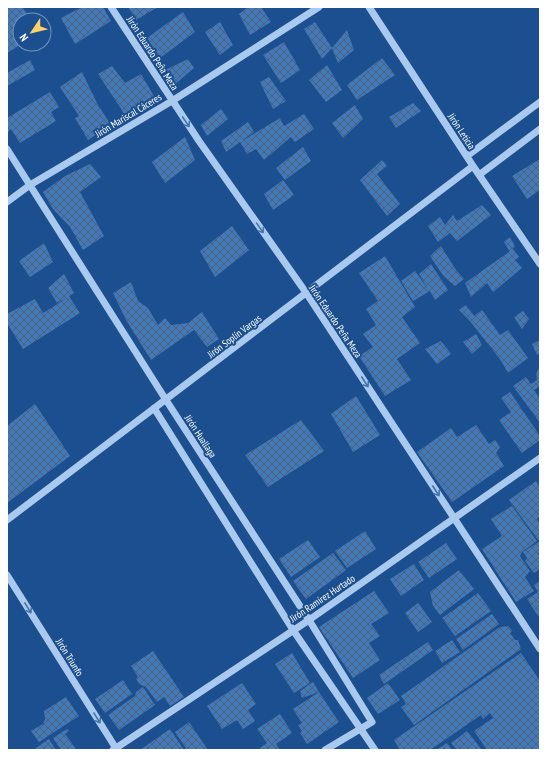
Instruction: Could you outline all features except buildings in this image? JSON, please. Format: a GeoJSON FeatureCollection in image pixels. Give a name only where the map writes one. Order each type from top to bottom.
{"type":"FeatureCollection","features":[{"type":"Feature","properties":{"kind":"street","name":"Jirón Eduardo Peña Meza"},"geometry":{"type":"LineString","coordinates":[[111,7],[172,101],[306,294],[540,649]]}},
{"type":"Feature","properties":{"kind":"street","name":"Jirón Mariscal Cáceres"},"geometry":{"type":"LineString","coordinates":[[7,202],[30,185],[172,101],[319,7]]}},
{"type":"Feature","properties":{"kind":"street","name":"Jirón Leticia"},"geometry":{"type":"LineString","coordinates":[[369,7],[473,166],[540,264]]}},
{"type":"Feature","properties":{"kind":"street"},"geometry":{"type":"LineString","coordinates":[[467,156],[540,102]]}},
{"type":"Feature","properties":{"kind":"street"},"geometry":{"type":"LineString","coordinates":[[479,175],[540,128]]}},
{"type":"Feature","properties":{"kind":"street","name":"Jirón Huallaga"},"geometry":{"type":"LineString","coordinates":[[7,149],[166,400],[309,620],[372,722],[360,728]]}},
{"type":"Feature","properties":{"kind":"street","name":"Jirón Soplín Vargas"},"geometry":{"type":"LineString","coordinates":[[7,520],[473,166]]}},
{"type":"Feature","properties":{"kind":"street"},"geometry":{"type":"LineString","coordinates":[[154,408],[293,630],[375,750]]}},
{"type":"Feature","properties":{"kind":"street","name":"Jirón Ramírez Hurtado"},"geometry":{"type":"LineString","coordinates":[[115,749],[309,620],[540,458]]}},
{"type":"Feature","properties":{"kind":"street","name":"Jirón Triunfo"},"geometry":{"type":"LineString","coordinates":[[7,575],[115,749]]}},
{"type":"Feature","properties":{"kind":"street"},"geometry":{"type":"LineString","coordinates":[[325,750],[360,728]]}}]}
